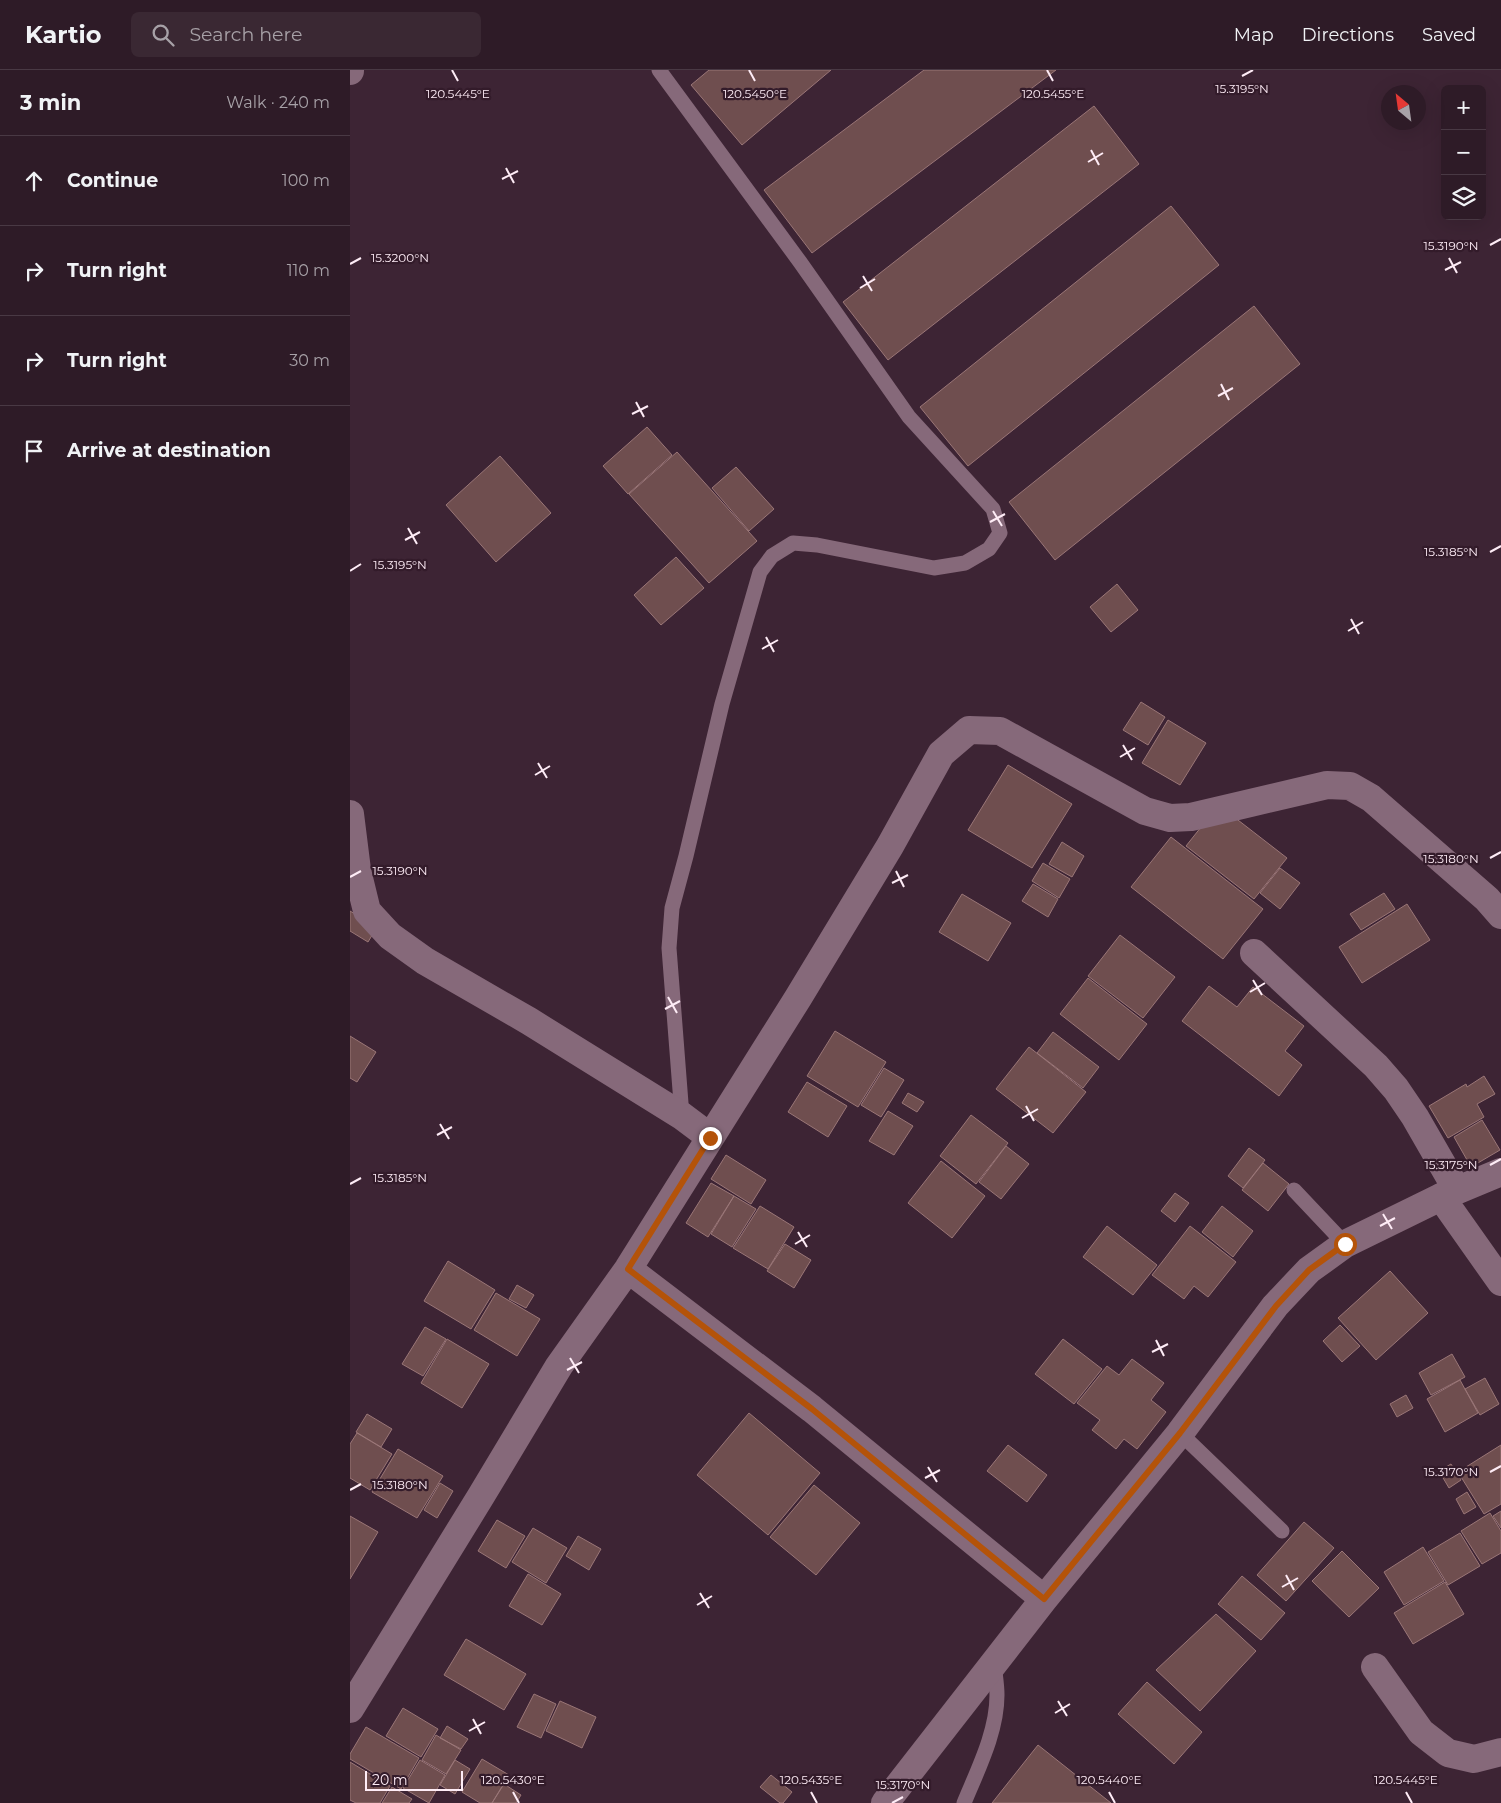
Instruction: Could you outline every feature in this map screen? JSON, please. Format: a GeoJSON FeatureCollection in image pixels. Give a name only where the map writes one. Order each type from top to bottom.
{"type":"FeatureCollection","features":[{"type":"Feature","properties":{"kind":"street"},"geometry":{"type":"LineString","coordinates":[[350,1708],[559,1366],[628,1269],[803,990],[890,846],[941,754],[969,730],[1000,731],[1145,811],[1170,818],[1191,817],[1327,785],[1350,786],[1378,804],[1487,899],[1501,915]]}},
{"type":"Feature","properties":{"kind":"street"},"geometry":{"type":"LineString","coordinates":[[350,814],[357,870],[367,911],[390,936],[425,961],[529,1021],[682,1116],[710,1138]]}},
{"type":"Feature","properties":{"kind":"street"},"geometry":{"type":"LineString","coordinates":[[1254,954],[1376,1066],[1396,1089],[1415,1116],[1449,1194],[1501,1282]]}},
{"type":"Feature","properties":{"kind":"street"},"geometry":{"type":"LineString","coordinates":[[885,1803],[1044,1599],[1180,1433],[1276,1306],[1309,1270],[1345,1244],[1449,1194],[1501,1172]]}},
{"type":"Feature","properties":{"kind":"street"},"geometry":{"type":"LineString","coordinates":[[628,1269],[812,1409],[1044,1599]]}},
{"type":"Feature","properties":{"kind":"street"},"geometry":{"type":"LineString","coordinates":[[1375,1667],[1421,1732],[1448,1753],[1474,1759],[1501,1752]]}},
{"type":"Feature","properties":{"kind":"lane"},"geometry":{"type":"LineString","coordinates":[[659,70],[800,262],[909,417],[993,510],[1000,533],[989,549],[965,563],[934,568],[793,542],[772,556],[760,572],[722,704],[672,908],[669,948],[682,1116]]}},
{"type":"Feature","properties":{"kind":"lane"},"geometry":{"type":"LineString","coordinates":[[1294,1190],[1345,1244]]}},
{"type":"Feature","properties":{"kind":"lane"},"geometry":{"type":"LineString","coordinates":[[1180,1433],[1282,1531]]}},
{"type":"Feature","properties":{"kind":"lane"},"geometry":{"type":"LineString","coordinates":[[964,1803],[988,1743],[993,1723],[997,1696],[994,1663]]}},
{"type":"Feature","properties":{"kind":"building"},"geometry":{"type":"Polygon","coordinates":[[[709,70],[831,70],[742,145],[691,85],[709,70]]]}},
{"type":"Feature","properties":{"kind":"building"},"geometry":{"type":"Polygon","coordinates":[[[924,70],[1056,70],[812,253],[764,190],[924,70]]]}},
{"type":"Feature","properties":{"kind":"building"},"geometry":{"type":"Polygon","coordinates":[[[1094,106],[1139,164],[888,360],[843,302],[1094,106]]]}},
{"type":"Feature","properties":{"kind":"building"},"geometry":{"type":"Polygon","coordinates":[[[1171,206],[1219,265],[968,466],[920,407],[1171,206]]]}},
{"type":"Feature","properties":{"kind":"building"},"geometry":{"type":"Polygon","coordinates":[[[1254,306],[1300,364],[1055,560],[1009,502],[1254,306]]]}},
{"type":"Feature","properties":{"kind":"building"},"geometry":{"type":"Polygon","coordinates":[[[647,427],[672,455],[628,494],[603,466],[647,427]]]}},
{"type":"Feature","properties":{"kind":"building"},"geometry":{"type":"Polygon","coordinates":[[[677,452],[757,541],[709,583],[629,494],[677,452]]]}},
{"type":"Feature","properties":{"kind":"building"},"geometry":{"type":"Polygon","coordinates":[[[500,456],[551,513],[496,562],[446,505],[500,456]]]}},
{"type":"Feature","properties":{"kind":"building"},"geometry":{"type":"Polygon","coordinates":[[[736,467],[774,509],[749,531],[712,488],[736,467]]]}},
{"type":"Feature","properties":{"kind":"building"},"geometry":{"type":"Polygon","coordinates":[[[676,557],[704,588],[661,625],[634,595],[676,557]]]}},
{"type":"Feature","properties":{"kind":"building"},"geometry":{"type":"Polygon","coordinates":[[[1117,584],[1138,610],[1111,632],[1090,607],[1117,584]]]}},
{"type":"Feature","properties":{"kind":"building"},"geometry":{"type":"Polygon","coordinates":[[[1141,702],[1165,717],[1148,745],[1123,730],[1141,702]]]}},
{"type":"Feature","properties":{"kind":"building"},"geometry":{"type":"Polygon","coordinates":[[[1168,720],[1206,743],[1180,785],[1142,763],[1168,720]]]}},
{"type":"Feature","properties":{"kind":"building"},"geometry":{"type":"Polygon","coordinates":[[[1008,765],[1072,804],[1032,868],[968,830],[1008,765]]]}},
{"type":"Feature","properties":{"kind":"building"},"geometry":{"type":"Polygon","coordinates":[[[1225,810],[1287,858],[1254,899],[1186,846],[1213,812],[1225,810]]]}},
{"type":"Feature","properties":{"kind":"building"},"geometry":{"type":"Polygon","coordinates":[[[1171,837],[1263,909],[1223,959],[1131,887],[1171,837]]]}},
{"type":"Feature","properties":{"kind":"building"},"geometry":{"type":"Polygon","coordinates":[[[1062,842],[1084,856],[1072,877],[1049,864],[1062,842]]]}},
{"type":"Feature","properties":{"kind":"building"},"geometry":{"type":"Polygon","coordinates":[[[1043,863],[1070,879],[1059,898],[1032,881],[1043,863]]]}},
{"type":"Feature","properties":{"kind":"building"},"geometry":{"type":"Polygon","coordinates":[[[1280,868],[1300,883],[1280,909],[1260,893],[1280,868]]]}},
{"type":"Feature","properties":{"kind":"building"},"geometry":{"type":"Polygon","coordinates":[[[1033,884],[1058,899],[1048,917],[1022,901],[1033,884]]]}},
{"type":"Feature","properties":{"kind":"building"},"geometry":{"type":"Polygon","coordinates":[[[1384,893],[1395,909],[1361,930],[1350,914],[1384,893]]]}},
{"type":"Feature","properties":{"kind":"building"},"geometry":{"type":"Polygon","coordinates":[[[962,894],[1011,923],[988,961],[939,932],[962,894]]]}},
{"type":"Feature","properties":{"kind":"building"},"geometry":{"type":"Polygon","coordinates":[[[1407,904],[1430,940],[1362,983],[1339,947],[1407,904]]]}},
{"type":"Feature","properties":{"kind":"building"},"geometry":{"type":"Polygon","coordinates":[[[350,911],[377,927],[368,942],[350,931],[350,911]]]}},
{"type":"Feature","properties":{"kind":"building"},"geometry":{"type":"Polygon","coordinates":[[[1120,935],[1175,977],[1143,1018],[1088,976],[1120,935]]]}},
{"type":"Feature","properties":{"kind":"building"},"geometry":{"type":"Polygon","coordinates":[[[1088,978],[1147,1024],[1119,1060],[1060,1014],[1088,978]]]}},
{"type":"Feature","properties":{"kind":"building"},"geometry":{"type":"Polygon","coordinates":[[[1209,986],[1237,1007],[1253,987],[1304,1026],[1285,1051],[1302,1065],[1279,1096],[1182,1021],[1209,986]]]}},
{"type":"Feature","properties":{"kind":"building"},"geometry":{"type":"Polygon","coordinates":[[[835,1031],[886,1062],[858,1107],[807,1076],[835,1031]]]}},
{"type":"Feature","properties":{"kind":"building"},"geometry":{"type":"Polygon","coordinates":[[[1053,1032],[1099,1067],[1083,1088],[1037,1053],[1053,1032]]]}},
{"type":"Feature","properties":{"kind":"building"},"geometry":{"type":"Polygon","coordinates":[[[350,1036],[376,1052],[357,1082],[350,1078],[350,1036]]]}},
{"type":"Feature","properties":{"kind":"building"},"geometry":{"type":"Polygon","coordinates":[[[1029,1047],[1086,1092],[1053,1133],[996,1089],[1029,1047]]]}},
{"type":"Feature","properties":{"kind":"building"},"geometry":{"type":"Polygon","coordinates":[[[884,1068],[904,1080],[881,1117],[861,1105],[884,1068]]]}},
{"type":"Feature","properties":{"kind":"building"},"geometry":{"type":"Polygon","coordinates":[[[1484,1076],[1495,1094],[1477,1104],[1484,1117],[1448,1138],[1429,1106],[1466,1084],[1467,1087],[1484,1076]]]}},
{"type":"Feature","properties":{"kind":"building"},"geometry":{"type":"Polygon","coordinates":[[[807,1082],[847,1106],[828,1137],[788,1112],[807,1082]]]}},
{"type":"Feature","properties":{"kind":"building"},"geometry":{"type":"Polygon","coordinates":[[[908,1093],[924,1102],[917,1112],[902,1103],[908,1093]]]}},
{"type":"Feature","properties":{"kind":"building"},"geometry":{"type":"Polygon","coordinates":[[[888,1111],[913,1126],[894,1155],[869,1141],[888,1111]]]}},
{"type":"Feature","properties":{"kind":"building"},"geometry":{"type":"Polygon","coordinates":[[[971,1115],[1008,1143],[976,1184],[940,1156],[971,1115]]]}},
{"type":"Feature","properties":{"kind":"building"},"geometry":{"type":"Polygon","coordinates":[[[1482,1120],[1500,1150],[1471,1167],[1454,1137],[1482,1120]]]}},
{"type":"Feature","properties":{"kind":"building"},"geometry":{"type":"Polygon","coordinates":[[[1006,1146],[1029,1164],[1001,1199],[979,1182],[1006,1146]]]}},
{"type":"Feature","properties":{"kind":"building"},"geometry":{"type":"Polygon","coordinates":[[[1249,1148],[1265,1160],[1243,1188],[1228,1176],[1249,1148]]]}},
{"type":"Feature","properties":{"kind":"building"},"geometry":{"type":"Polygon","coordinates":[[[726,1155],[766,1180],[751,1204],[711,1179],[726,1155]]]}},
{"type":"Feature","properties":{"kind":"building"},"geometry":{"type":"Polygon","coordinates":[[[941,1161],[985,1196],[952,1238],[908,1203],[941,1161]]]}},
{"type":"Feature","properties":{"kind":"building"},"geometry":{"type":"Polygon","coordinates":[[[1263,1163],[1289,1184],[1268,1211],[1242,1190],[1263,1163]]]}},
{"type":"Feature","properties":{"kind":"building"},"geometry":{"type":"Polygon","coordinates":[[[711,1183],[734,1196],[708,1237],[686,1223],[711,1183]]]}},
{"type":"Feature","properties":{"kind":"building"},"geometry":{"type":"Polygon","coordinates":[[[1175,1193],[1189,1203],[1175,1222],[1161,1211],[1175,1193]]]}},
{"type":"Feature","properties":{"kind":"building"},"geometry":{"type":"Polygon","coordinates":[[[734,1196],[756,1209],[732,1247],[711,1234],[734,1196]]]}},
{"type":"Feature","properties":{"kind":"building"},"geometry":{"type":"Polygon","coordinates":[[[760,1206],[794,1227],[768,1269],[733,1248],[760,1206]]]}},
{"type":"Feature","properties":{"kind":"building"},"geometry":{"type":"Polygon","coordinates":[[[1222,1206],[1253,1231],[1233,1257],[1202,1232],[1222,1206]]]}},
{"type":"Feature","properties":{"kind":"building"},"geometry":{"type":"Polygon","coordinates":[[[1107,1226],[1157,1265],[1133,1295],[1083,1257],[1107,1226]]]}},
{"type":"Feature","properties":{"kind":"building"},"geometry":{"type":"Polygon","coordinates":[[[1190,1226],[1236,1262],[1208,1297],[1194,1286],[1184,1299],[1152,1275],[1190,1226]]]}},
{"type":"Feature","properties":{"kind":"building"},"geometry":{"type":"Polygon","coordinates":[[[785,1244],[811,1260],[794,1288],[767,1271],[785,1244]]]}},
{"type":"Feature","properties":{"kind":"building"},"geometry":{"type":"Polygon","coordinates":[[[448,1261],[495,1290],[471,1329],[424,1301],[448,1261]]]}},
{"type":"Feature","properties":{"kind":"building"},"geometry":{"type":"Polygon","coordinates":[[[1390,1271],[1428,1313],[1376,1360],[1338,1318],[1390,1271]]]}},
{"type":"Feature","properties":{"kind":"building"},"geometry":{"type":"Polygon","coordinates":[[[517,1285],[534,1295],[526,1308],[509,1299],[517,1285]]]}},
{"type":"Feature","properties":{"kind":"building"},"geometry":{"type":"Polygon","coordinates":[[[496,1293],[540,1319],[517,1356],[474,1330],[496,1293]]]}},
{"type":"Feature","properties":{"kind":"building"},"geometry":{"type":"Polygon","coordinates":[[[1340,1325],[1360,1346],[1342,1362],[1323,1341],[1340,1325]]]}},
{"type":"Feature","properties":{"kind":"building"},"geometry":{"type":"Polygon","coordinates":[[[425,1327],[446,1339],[423,1376],[402,1364],[425,1327]]]}},
{"type":"Feature","properties":{"kind":"building"},"geometry":{"type":"Polygon","coordinates":[[[447,1339],[489,1364],[462,1408],[421,1383],[447,1339]]]}},
{"type":"Feature","properties":{"kind":"building"},"geometry":{"type":"Polygon","coordinates":[[[1063,1339],[1102,1369],[1074,1404],[1035,1374],[1063,1339]]]}},
{"type":"Feature","properties":{"kind":"building"},"geometry":{"type":"Polygon","coordinates":[[[1452,1354],[1465,1377],[1431,1395],[1419,1373],[1452,1354]]]}},
{"type":"Feature","properties":{"kind":"building"},"geometry":{"type":"Polygon","coordinates":[[[1132,1359],[1164,1383],[1151,1400],[1166,1412],[1137,1449],[1124,1439],[1116,1449],[1092,1430],[1100,1420],[1077,1403],[1107,1366],[1119,1375],[1132,1359]]]}},
{"type":"Feature","properties":{"kind":"building"},"geometry":{"type":"Polygon","coordinates":[[[1485,1378],[1499,1404],[1480,1415],[1465,1389],[1485,1378]]]}},
{"type":"Feature","properties":{"kind":"building"},"geometry":{"type":"Polygon","coordinates":[[[1460,1380],[1478,1413],[1445,1432],[1427,1399],[1460,1380]]]}},
{"type":"Feature","properties":{"kind":"building"},"geometry":{"type":"Polygon","coordinates":[[[1406,1395],[1413,1408],[1397,1417],[1390,1404],[1406,1395]]]}},
{"type":"Feature","properties":{"kind":"building"},"geometry":{"type":"Polygon","coordinates":[[[749,1413],[820,1473],[768,1535],[697,1475],[749,1413]]]}},
{"type":"Feature","properties":{"kind":"building"},"geometry":{"type":"Polygon","coordinates":[[[367,1414],[392,1429],[381,1447],[356,1432],[367,1414]]]}},
{"type":"Feature","properties":{"kind":"building"},"geometry":{"type":"Polygon","coordinates":[[[357,1433],[392,1454],[370,1490],[350,1478],[350,1444],[357,1433]]]}},
{"type":"Feature","properties":{"kind":"building"},"geometry":{"type":"Polygon","coordinates":[[[1008,1445],[1047,1475],[1027,1502],[987,1471],[1008,1445]]]}},
{"type":"Feature","properties":{"kind":"building"},"geometry":{"type":"Polygon","coordinates":[[[1501,1445],[1501,1504],[1484,1514],[1458,1472],[1501,1445]]]}},
{"type":"Feature","properties":{"kind":"building"},"geometry":{"type":"Polygon","coordinates":[[[398,1449],[443,1476],[417,1518],[372,1492],[398,1449]]]}},
{"type":"Feature","properties":{"kind":"building"},"geometry":{"type":"Polygon","coordinates":[[[1451,1464],[1461,1480],[1449,1488],[1439,1471],[1451,1464]]]}},
{"type":"Feature","properties":{"kind":"building"},"geometry":{"type":"Polygon","coordinates":[[[440,1483],[453,1491],[437,1518],[424,1510],[440,1483]]]}},
{"type":"Feature","properties":{"kind":"building"},"geometry":{"type":"Polygon","coordinates":[[[814,1485],[860,1523],[816,1575],[770,1537],[814,1485]]]}},
{"type":"Feature","properties":{"kind":"building"},"geometry":{"type":"Polygon","coordinates":[[[1467,1492],[1476,1507],[1464,1514],[1456,1499],[1467,1492]]]}},
{"type":"Feature","properties":{"kind":"building"},"geometry":{"type":"Polygon","coordinates":[[[1501,1511],[1501,1528],[1493,1516],[1501,1511]]]}},
{"type":"Feature","properties":{"kind":"building"},"geometry":{"type":"Polygon","coordinates":[[[1490,1513],[1501,1531],[1501,1553],[1482,1564],[1461,1531],[1490,1513]]]}},
{"type":"Feature","properties":{"kind":"building"},"geometry":{"type":"Polygon","coordinates":[[[350,1516],[378,1532],[350,1579],[350,1516]]]}},
{"type":"Feature","properties":{"kind":"building"},"geometry":{"type":"Polygon","coordinates":[[[497,1520],[525,1536],[506,1568],[478,1551],[497,1520]]]}},
{"type":"Feature","properties":{"kind":"building"},"geometry":{"type":"Polygon","coordinates":[[[1304,1522],[1334,1548],[1286,1601],[1257,1575],[1304,1522]]]}},
{"type":"Feature","properties":{"kind":"building"},"geometry":{"type":"Polygon","coordinates":[[[533,1528],[567,1548],[546,1583],[512,1562],[533,1528]]]}},
{"type":"Feature","properties":{"kind":"building"},"geometry":{"type":"Polygon","coordinates":[[[1460,1533],[1480,1566],[1448,1585],[1428,1552],[1460,1533]]]}},
{"type":"Feature","properties":{"kind":"building"},"geometry":{"type":"Polygon","coordinates":[[[578,1536],[601,1549],[589,1570],[566,1556],[578,1536]]]}},
{"type":"Feature","properties":{"kind":"building"},"geometry":{"type":"Polygon","coordinates":[[[1423,1547],[1444,1581],[1404,1605],[1384,1572],[1423,1547]]]}},
{"type":"Feature","properties":{"kind":"building"},"geometry":{"type":"Polygon","coordinates":[[[1342,1551],[1379,1588],[1349,1617],[1312,1581],[1342,1551]]]}},
{"type":"Feature","properties":{"kind":"building"},"geometry":{"type":"Polygon","coordinates":[[[528,1574],[561,1594],[542,1625],[509,1606],[528,1574]]]}},
{"type":"Feature","properties":{"kind":"building"},"geometry":{"type":"Polygon","coordinates":[[[1242,1576],[1285,1613],[1261,1640],[1218,1604],[1242,1576]]]}},
{"type":"Feature","properties":{"kind":"building"},"geometry":{"type":"Polygon","coordinates":[[[1445,1582],[1464,1614],[1413,1644],[1394,1613],[1445,1582]]]}},
{"type":"Feature","properties":{"kind":"building"},"geometry":{"type":"Polygon","coordinates":[[[1216,1614],[1256,1651],[1200,1711],[1156,1670],[1216,1614]]]}},
{"type":"Feature","properties":{"kind":"building"},"geometry":{"type":"Polygon","coordinates":[[[466,1639],[526,1674],[504,1710],[444,1675],[466,1639]]]}},
{"type":"Feature","properties":{"kind":"building"},"geometry":{"type":"Polygon","coordinates":[[[1147,1682],[1202,1732],[1174,1764],[1118,1714],[1147,1682]]]}},
{"type":"Feature","properties":{"kind":"building"},"geometry":{"type":"Polygon","coordinates":[[[534,1694],[556,1704],[541,1738],[517,1727],[534,1694]]]}},
{"type":"Feature","properties":{"kind":"building"},"geometry":{"type":"Polygon","coordinates":[[[560,1701],[596,1717],[582,1748],[546,1731],[560,1701]]]}},
{"type":"Feature","properties":{"kind":"building"},"geometry":{"type":"Polygon","coordinates":[[[403,1708],[438,1729],[421,1757],[386,1736],[403,1708]]]}},
{"type":"Feature","properties":{"kind":"building"},"geometry":{"type":"Polygon","coordinates":[[[447,1726],[468,1739],[461,1749],[440,1738],[447,1726]]]}},
{"type":"Feature","properties":{"kind":"building"},"geometry":{"type":"Polygon","coordinates":[[[366,1727],[419,1758],[401,1789],[350,1759],[350,1754],[366,1727]]]}},
{"type":"Feature","properties":{"kind":"building"},"geometry":{"type":"Polygon","coordinates":[[[436,1735],[461,1750],[446,1774],[422,1760],[436,1735]]]}},
{"type":"Feature","properties":{"kind":"building"},"geometry":{"type":"Polygon","coordinates":[[[1038,1745],[1111,1803],[992,1803],[1038,1745]]]}},
{"type":"Feature","properties":{"kind":"building"},"geometry":{"type":"Polygon","coordinates":[[[482,1759],[509,1775],[492,1803],[480,1803],[462,1792],[482,1759]]]}},
{"type":"Feature","properties":{"kind":"building"},"geometry":{"type":"Polygon","coordinates":[[[420,1760],[445,1775],[429,1803],[403,1788],[420,1760]]]}},
{"type":"Feature","properties":{"kind":"building"},"geometry":{"type":"Polygon","coordinates":[[[455,1760],[470,1769],[455,1794],[440,1785],[455,1760]]]}},
{"type":"Feature","properties":{"kind":"building"},"geometry":{"type":"Polygon","coordinates":[[[350,1762],[390,1786],[380,1803],[356,1803],[350,1800],[350,1762]]]}},
{"type":"Feature","properties":{"kind":"building"},"geometry":{"type":"Polygon","coordinates":[[[771,1775],[792,1792],[783,1803],[780,1803],[760,1787],[771,1775]]]}},
{"type":"Feature","properties":{"kind":"building"},"geometry":{"type":"Polygon","coordinates":[[[504,1784],[521,1795],[516,1803],[492,1803],[504,1784]]]}},
{"type":"Feature","properties":{"kind":"building"},"geometry":{"type":"Polygon","coordinates":[[[392,1787],[412,1799],[409,1803],[382,1803],[392,1787]]]}},
{"type":"Feature","properties":{"kind":"route"},"geometry":{"type":"LineString","coordinates":[[710,1138],[628,1269],[812,1409],[1044,1599],[1180,1433],[1276,1306],[1309,1270],[1345,1244]]}}]}
